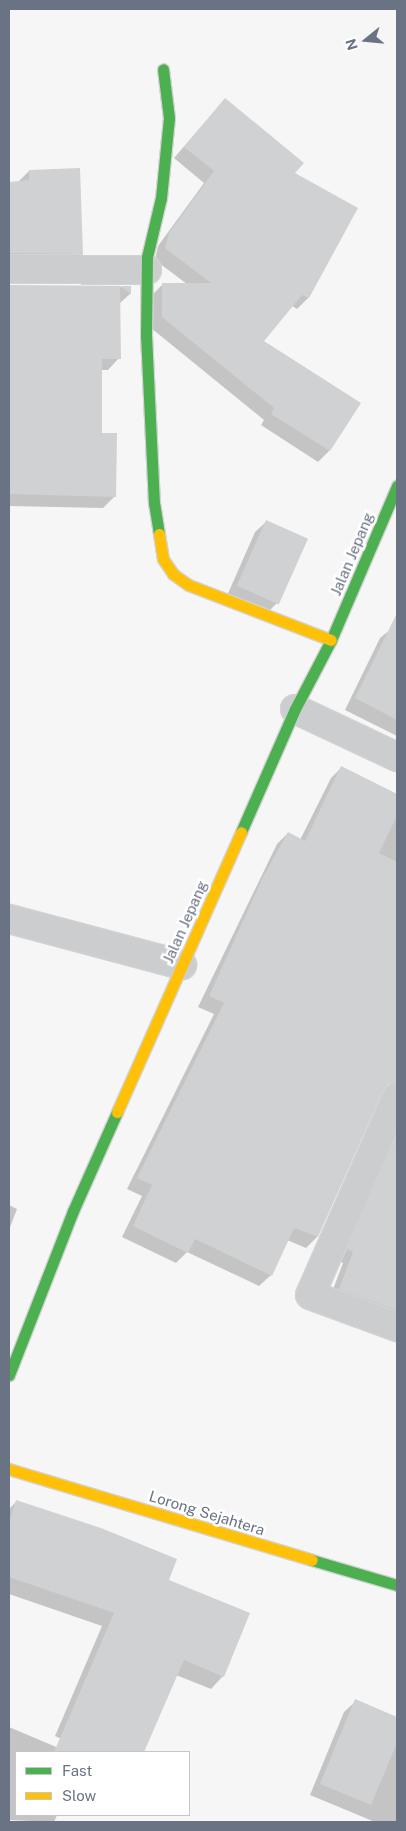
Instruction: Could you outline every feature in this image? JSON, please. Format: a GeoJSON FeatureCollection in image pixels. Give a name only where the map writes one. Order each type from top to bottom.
{"type":"FeatureCollection","features":[{"type":"Feature","properties":{"kind":"street"},"geometry":{"type":"LineString","coordinates":[[163,69],[169,118],[161,198],[147,257],[148,414],[154,504],[163,559],[173,574],[189,585],[331,640]]}},
{"type":"Feature","properties":{"kind":"street"},"geometry":{"type":"LineString","coordinates":[[9,269],[147,270]]}},
{"type":"Feature","properties":{"kind":"street","name":"Jalan Jepang"},"geometry":{"type":"LineString","coordinates":[[9,1375],[73,1210],[295,709],[331,640],[397,486]]}},
{"type":"Feature","properties":{"kind":"street"},"geometry":{"type":"LineString","coordinates":[[295,709],[397,757]]}},
{"type":"Feature","properties":{"kind":"street"},"geometry":{"type":"LineString","coordinates":[[9,919],[182,965]]}},
{"type":"Feature","properties":{"kind":"street"},"geometry":{"type":"LineString","coordinates":[[397,1097],[310,1295],[397,1326]]}},
{"type":"Feature","properties":{"kind":"street","name":"Lorong Sejahtera"},"geometry":{"type":"LineString","coordinates":[[9,1469],[397,1585]]}},
{"type":"Feature","properties":{"kind":"building"},"geometry":{"type":"Polygon","coordinates":[[[225,98],[304,163],[295,173],[358,208],[309,298],[302,295],[264,341],[361,403],[330,451],[271,414],[274,408],[162,317],[162,283],[211,283],[165,248],[169,233],[214,171],[184,147],[225,98]]]}},
{"type":"Feature","properties":{"kind":"building"},"geometry":{"type":"Polygon","coordinates":[[[80,168],[83,254],[9,253],[9,182],[29,180],[29,170],[80,168]]]}},
{"type":"Feature","properties":{"kind":"building"},"geometry":{"type":"Polygon","coordinates":[[[9,285],[131,286],[131,294],[120,286],[121,359],[102,359],[102,433],[117,433],[116,497],[9,494],[9,285]]]}},
{"type":"Feature","properties":{"kind":"building"},"geometry":{"type":"Polygon","coordinates":[[[266,520],[308,539],[279,604],[237,586],[266,520]]]}},
{"type":"Feature","properties":{"kind":"building"},"geometry":{"type":"Polygon","coordinates":[[[397,613],[397,720],[355,698],[397,613]]]}},
{"type":"Feature","properties":{"kind":"building"},"geometry":{"type":"Polygon","coordinates":[[[341,766],[397,794],[397,816],[379,853],[397,862],[397,1082],[388,1084],[383,1091],[318,1237],[294,1228],[272,1276],[195,1239],[188,1253],[133,1226],[152,1185],[137,1178],[224,1003],[209,996],[263,877],[288,832],[305,841],[341,766]]]}},
{"type":"Feature","properties":{"kind":"building"},"geometry":{"type":"Polygon","coordinates":[[[397,1135],[397,1310],[339,1289],[353,1252],[347,1249],[397,1135]]]}},
{"type":"Feature","properties":{"kind":"building"},"geometry":{"type":"Polygon","coordinates":[[[16,1500],[101,1528],[177,1559],[169,1580],[250,1613],[224,1677],[184,1660],[144,1751],[54,1751],[114,1613],[9,1577],[9,1523],[16,1500]]]}},
{"type":"Feature","properties":{"kind":"building"},"geometry":{"type":"Polygon","coordinates":[[[355,1699],[397,1717],[397,1743],[371,1805],[320,1784],[355,1699]]]}},
{"type":"Feature","properties":{"kind":"traffic: fast"},"geometry":{"type":"LineString","coordinates":[[159,534],[154,504],[146,336],[147,257],[161,198],[169,118],[163,69]]}},
{"type":"Feature","properties":{"kind":"traffic: fast"},"geometry":{"type":"LineString","coordinates":[[241,832],[295,709],[331,640],[397,486]]}},
{"type":"Feature","properties":{"kind":"traffic: fast"},"geometry":{"type":"LineString","coordinates":[[9,1375],[73,1211],[117,1112]]}},
{"type":"Feature","properties":{"kind":"traffic: fast"},"geometry":{"type":"LineString","coordinates":[[312,1560],[397,1585]]}},
{"type":"Feature","properties":{"kind":"traffic: slow"},"geometry":{"type":"LineString","coordinates":[[159,534],[163,559],[173,574],[189,585],[331,640]]}},
{"type":"Feature","properties":{"kind":"traffic: slow"},"geometry":{"type":"LineString","coordinates":[[117,1112],[241,832]]}},
{"type":"Feature","properties":{"kind":"traffic: slow"},"geometry":{"type":"LineString","coordinates":[[9,1469],[312,1560]]}}]}
